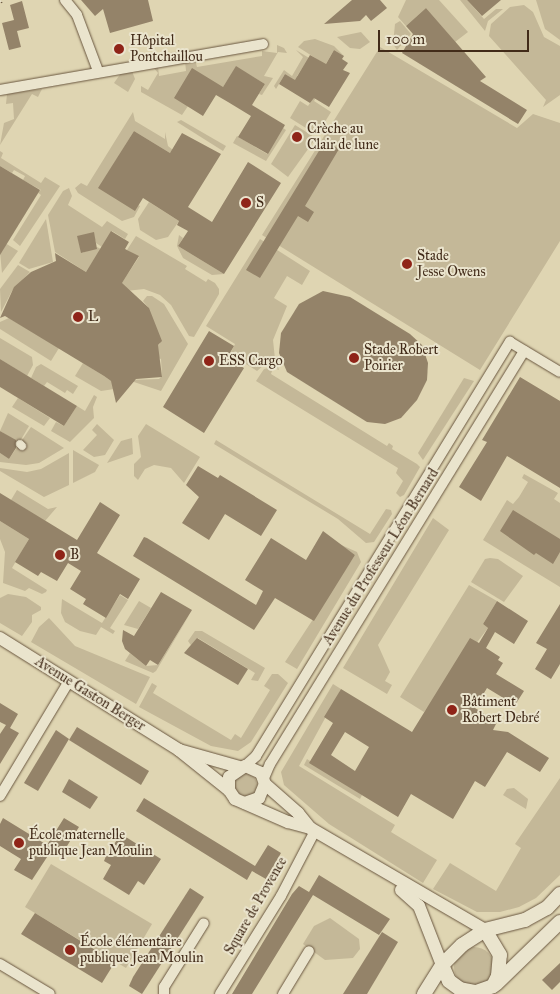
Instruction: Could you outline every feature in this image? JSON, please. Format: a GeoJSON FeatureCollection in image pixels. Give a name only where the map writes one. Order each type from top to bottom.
{"type":"FeatureCollection","features":[{"type":"Feature","properties":{"kind":"main road"},"geometry":{"type":"LineString","coordinates":[[424,994],[442,965],[462,945],[485,930],[525,920],[546,908],[560,894]]}},
{"type":"Feature","properties":{"kind":"main road"},"geometry":{"type":"LineString","coordinates":[[489,990],[560,922]]}},
{"type":"Feature","properties":{"kind":"main road","name":"Avenue Gaston Berger"},"geometry":{"type":"LineString","coordinates":[[442,965],[449,982],[466,992],[489,990],[498,976],[500,955],[485,930]]}},
{"type":"Feature","properties":{"kind":"street"},"geometry":{"type":"LineString","coordinates":[[65,0],[77,15],[98,71]]}},
{"type":"Feature","properties":{"kind":"street"},"geometry":{"type":"LineString","coordinates":[[0,90],[98,71],[263,44]]}},
{"type":"Feature","properties":{"kind":"street","name":"Avenue du Professeur Léon Bernard"},"geometry":{"type":"LineString","coordinates":[[242,766],[256,756],[510,342],[524,351],[264,781]]}},
{"type":"Feature","properties":{"kind":"street"},"geometry":{"type":"LineString","coordinates":[[524,351],[560,372]]}},
{"type":"Feature","properties":{"kind":"street","name":"Avenue Gaston Berger"},"geometry":{"type":"LineString","coordinates":[[0,638],[179,750],[228,790],[235,799],[313,830],[378,870],[388,873],[485,930]]}},
{"type":"Feature","properties":{"kind":"street"},"geometry":{"type":"LineString","coordinates":[[0,796],[69,681]]}},
{"type":"Feature","properties":{"kind":"street","name":"Avenue Gaston Berger"},"geometry":{"type":"LineString","coordinates":[[179,750],[257,769],[264,781],[313,830]]}},
{"type":"Feature","properties":{"kind":"street"},"geometry":{"type":"LineString","coordinates":[[228,790],[230,777],[242,766]]}},
{"type":"Feature","properties":{"kind":"street"},"geometry":{"type":"LineString","coordinates":[[245,803],[259,798],[264,781]]}},
{"type":"Feature","properties":{"kind":"street","name":"Square de Provence"},"geometry":{"type":"LineString","coordinates":[[220,994],[281,896],[313,830]]}},
{"type":"Feature","properties":{"kind":"street","name":"Avenue Gaston Berger"},"geometry":{"type":"LineString","coordinates":[[378,870],[384,879],[419,906],[442,965]]}},
{"type":"Feature","properties":{"kind":"street"},"geometry":{"type":"LineString","coordinates":[[164,994],[164,987],[204,923]]}},
{"type":"Feature","properties":{"kind":"street"},"geometry":{"type":"LineString","coordinates":[[284,994],[309,951]]}},
{"type":"Feature","properties":{"kind":"street"},"geometry":{"type":"LineString","coordinates":[[0,964],[50,994]]}},
{"type":"Feature","properties":{"kind":"shaded area"},"geometry":{"type":"Polygon","coordinates":[[[406,0],[439,0],[468,32],[455,42],[426,8],[406,26],[398,17],[406,0]]]}},
{"type":"Feature","properties":{"kind":"shaded area"},"geometry":{"type":"Polygon","coordinates":[[[460,0],[467,0],[484,19],[496,9],[503,9],[488,21],[485,31],[460,0]]]}},
{"type":"Feature","properties":{"kind":"shaded area"},"geometry":{"type":"Polygon","coordinates":[[[536,0],[560,0],[560,40],[545,29],[536,0]]]}},
{"type":"Feature","properties":{"kind":"shaded area"},"geometry":{"type":"Polygon","coordinates":[[[524,5],[533,12],[544,37],[560,46],[560,95],[543,107],[546,100],[489,36],[491,24],[510,7],[524,5]]]}},
{"type":"Feature","properties":{"kind":"shaded area"},"geometry":{"type":"Polygon","coordinates":[[[400,21],[411,34],[397,50],[393,44],[395,24],[400,21]]]}},
{"type":"Feature","properties":{"kind":"shaded area"},"geometry":{"type":"Polygon","coordinates":[[[361,32],[370,42],[360,49],[350,48],[337,37],[361,32]]]}},
{"type":"Feature","properties":{"kind":"shaded area"},"geometry":{"type":"Polygon","coordinates":[[[315,39],[334,46],[344,56],[334,50],[314,84],[321,89],[314,101],[331,112],[317,135],[290,118],[300,101],[308,106],[316,94],[285,74],[276,89],[274,86],[284,70],[292,76],[303,57],[296,50],[309,58],[297,76],[307,82],[320,61],[298,47],[304,41],[315,39]]]}},
{"type":"Feature","properties":{"kind":"shaded area"},"geometry":{"type":"Polygon","coordinates":[[[277,45],[284,48],[287,53],[278,52],[264,76],[273,78],[262,95],[259,94],[265,84],[236,67],[223,87],[188,106],[182,115],[141,92],[141,86],[148,90],[158,73],[153,67],[158,66],[159,76],[186,71],[185,61],[195,59],[197,67],[262,56],[262,51],[277,53],[277,45]]]}},
{"type":"Feature","properties":{"kind":"shaded area"},"geometry":{"type":"Polygon","coordinates":[[[380,47],[517,128],[533,114],[560,123],[560,241],[480,370],[262,235],[380,47]]]}},
{"type":"Feature","properties":{"kind":"shaded area"},"geometry":{"type":"Polygon","coordinates":[[[132,71],[135,79],[128,92],[114,83],[121,73],[132,71]]]}},
{"type":"Feature","properties":{"kind":"shaded area"},"geometry":{"type":"Polygon","coordinates":[[[42,89],[38,97],[32,94],[0,145],[4,123],[14,119],[13,103],[6,104],[7,94],[42,89]]]}},
{"type":"Feature","properties":{"kind":"shaded area"},"geometry":{"type":"Polygon","coordinates":[[[133,112],[135,121],[165,139],[165,132],[168,146],[173,150],[170,153],[134,131],[99,188],[140,206],[134,217],[122,221],[78,193],[75,188],[81,183],[87,186],[133,112]]]}},
{"type":"Feature","properties":{"kind":"shaded area"},"geometry":{"type":"Polygon","coordinates":[[[181,120],[226,146],[223,151],[177,122],[181,120]]]}},
{"type":"Feature","properties":{"kind":"shaded area"},"geometry":{"type":"Polygon","coordinates":[[[295,125],[316,138],[288,177],[271,164],[295,125]]]}},
{"type":"Feature","properties":{"kind":"shaded area"},"geometry":{"type":"Polygon","coordinates":[[[283,128],[286,130],[266,161],[233,143],[237,136],[267,154],[283,128]]]}},
{"type":"Feature","properties":{"kind":"shaded area"},"geometry":{"type":"Polygon","coordinates":[[[0,151],[3,153],[1,158],[41,183],[45,177],[60,186],[20,246],[13,240],[41,195],[37,192],[41,190],[23,180],[25,176],[14,170],[12,173],[0,166],[0,151]]]}},
{"type":"Feature","properties":{"kind":"shaded area"},"geometry":{"type":"Polygon","coordinates":[[[69,188],[72,196],[68,205],[102,227],[107,221],[128,234],[125,239],[112,231],[102,247],[96,243],[93,233],[82,253],[97,247],[101,249],[86,272],[55,252],[48,215],[63,191],[69,188]]]}},
{"type":"Feature","properties":{"kind":"shaded area"},"geometry":{"type":"Polygon","coordinates":[[[149,202],[179,221],[168,237],[156,240],[140,230],[138,219],[149,202]]]}},
{"type":"Feature","properties":{"kind":"shaded area"},"geometry":{"type":"Polygon","coordinates":[[[46,219],[53,262],[29,269],[19,263],[46,219]]]}},
{"type":"Feature","properties":{"kind":"shaded area"},"geometry":{"type":"Polygon","coordinates":[[[179,235],[183,238],[178,246],[224,274],[212,275],[183,258],[177,246],[179,235]]]}},
{"type":"Feature","properties":{"kind":"shaded area"},"geometry":{"type":"Polygon","coordinates":[[[136,236],[187,266],[185,269],[206,282],[208,279],[215,283],[219,289],[219,294],[194,337],[189,336],[171,305],[160,295],[144,289],[126,291],[121,284],[139,257],[127,250],[136,236]]]}},
{"type":"Feature","properties":{"kind":"shaded area"},"geometry":{"type":"Polygon","coordinates":[[[260,239],[310,271],[302,285],[287,276],[274,298],[287,306],[273,340],[275,359],[279,370],[265,364],[257,371],[230,354],[235,344],[206,326],[260,239]]]}},
{"type":"Feature","properties":{"kind":"shaded area"},"geometry":{"type":"Polygon","coordinates":[[[5,243],[18,251],[2,273],[0,252],[5,243]]]}},
{"type":"Feature","properties":{"kind":"shaded area"},"geometry":{"type":"Polygon","coordinates":[[[18,265],[30,272],[12,291],[1,312],[0,289],[18,265]]]}},
{"type":"Feature","properties":{"kind":"shaded area"},"geometry":{"type":"Polygon","coordinates":[[[147,296],[152,296],[164,304],[188,344],[161,391],[128,380],[159,379],[162,376],[161,359],[139,352],[160,344],[148,307],[143,301],[147,296]]]}},
{"type":"Feature","properties":{"kind":"shaded area"},"geometry":{"type":"Polygon","coordinates":[[[9,318],[59,348],[51,361],[0,329],[0,322],[9,318]]]}},
{"type":"Feature","properties":{"kind":"shaded area"},"geometry":{"type":"Polygon","coordinates":[[[0,338],[32,357],[33,365],[27,376],[0,359],[0,338]]]}},
{"type":"Feature","properties":{"kind":"shaded area"},"geometry":{"type":"Polygon","coordinates":[[[83,363],[121,388],[101,391],[75,376],[83,363]]]}},
{"type":"Feature","properties":{"kind":"shaded area"},"geometry":{"type":"Polygon","coordinates":[[[41,364],[78,386],[73,394],[67,390],[65,393],[47,382],[44,386],[31,378],[36,367],[41,364]]]}},
{"type":"Feature","properties":{"kind":"shaded area"},"geometry":{"type":"Polygon","coordinates":[[[268,368],[272,371],[271,374],[387,446],[389,443],[393,446],[392,449],[417,464],[420,467],[404,495],[400,497],[396,493],[403,481],[396,473],[398,468],[256,381],[264,369],[268,368]]]}},
{"type":"Feature","properties":{"kind":"shaded area"},"geometry":{"type":"Polygon","coordinates":[[[464,378],[474,381],[423,460],[418,453],[464,378]]]}},
{"type":"Feature","properties":{"kind":"shaded area"},"geometry":{"type":"Polygon","coordinates":[[[94,395],[97,397],[93,407],[94,418],[70,442],[51,431],[56,422],[64,426],[77,406],[85,411],[94,395]]]}},
{"type":"Feature","properties":{"kind":"shaded area"},"geometry":{"type":"Polygon","coordinates":[[[18,398],[50,418],[44,426],[12,407],[18,398]]]}},
{"type":"Feature","properties":{"kind":"shaded area"},"geometry":{"type":"Polygon","coordinates":[[[8,413],[29,426],[19,443],[0,431],[8,413]]]}},
{"type":"Feature","properties":{"kind":"shaded area"},"geometry":{"type":"Polygon","coordinates":[[[97,424],[114,440],[105,455],[94,457],[83,450],[97,435],[92,430],[97,424]]]}},
{"type":"Feature","properties":{"kind":"shaded area"},"geometry":{"type":"Polygon","coordinates":[[[146,424],[200,457],[184,483],[171,468],[154,465],[145,469],[138,480],[134,476],[134,464],[141,457],[138,436],[146,424]]]}},
{"type":"Feature","properties":{"kind":"shaded area"},"geometry":{"type":"Polygon","coordinates":[[[31,427],[64,448],[39,463],[26,465],[0,462],[0,453],[9,459],[31,427]]]}},
{"type":"Feature","properties":{"kind":"shaded area"},"geometry":{"type":"Polygon","coordinates":[[[132,438],[133,454],[107,463],[121,441],[132,438]]]}},
{"type":"Feature","properties":{"kind":"shaded area"},"geometry":{"type":"Polygon","coordinates":[[[216,440],[370,534],[386,509],[391,510],[392,514],[374,542],[366,543],[338,519],[214,444],[216,440]]]}},
{"type":"Feature","properties":{"kind":"shaded area"},"geometry":{"type":"Polygon","coordinates":[[[73,450],[99,465],[95,472],[73,483],[73,450]]]}},
{"type":"Feature","properties":{"kind":"shaded area"},"geometry":{"type":"Polygon","coordinates":[[[69,453],[69,485],[44,497],[0,471],[0,468],[27,472],[41,469],[69,453]]]}},
{"type":"Feature","properties":{"kind":"shaded area"},"geometry":{"type":"Polygon","coordinates":[[[524,474],[558,493],[554,499],[560,503],[560,587],[483,540],[507,500],[513,504],[519,497],[528,482],[522,478],[524,474]]]}},
{"type":"Feature","properties":{"kind":"shaded area"},"geometry":{"type":"Polygon","coordinates":[[[17,490],[48,509],[57,507],[45,521],[11,500],[17,490]]]}},
{"type":"Feature","properties":{"kind":"shaded area"},"geometry":{"type":"Polygon","coordinates":[[[433,518],[449,530],[378,645],[390,672],[385,681],[392,685],[387,694],[343,668],[433,518]]]}},
{"type":"Feature","properties":{"kind":"shaded area"},"geometry":{"type":"Polygon","coordinates":[[[0,521],[29,539],[12,568],[47,590],[46,592],[42,594],[29,588],[25,591],[3,583],[5,552],[0,539],[0,521]]]}},
{"type":"Feature","properties":{"kind":"shaded area"},"geometry":{"type":"Polygon","coordinates":[[[339,544],[357,552],[361,562],[297,669],[285,662],[355,555],[339,544]]]}},
{"type":"Feature","properties":{"kind":"shaded area"},"geometry":{"type":"Polygon","coordinates":[[[485,559],[498,559],[523,576],[504,602],[471,582],[485,559]]]}},
{"type":"Feature","properties":{"kind":"shaded area"},"geometry":{"type":"Polygon","coordinates":[[[469,585],[497,601],[483,624],[488,628],[424,712],[400,697],[469,585]]]}},
{"type":"Feature","properties":{"kind":"shaded area"},"geometry":{"type":"Polygon","coordinates":[[[8,594],[26,597],[41,607],[41,610],[32,615],[32,622],[22,636],[0,623],[0,598],[8,594]]]}},
{"type":"Feature","properties":{"kind":"shaded area"},"geometry":{"type":"Polygon","coordinates":[[[120,595],[128,600],[110,628],[115,631],[113,634],[101,627],[96,635],[80,631],[65,622],[61,613],[62,599],[102,623],[120,595]]]}},
{"type":"Feature","properties":{"kind":"shaded area"},"geometry":{"type":"Polygon","coordinates":[[[139,601],[151,608],[138,629],[124,625],[139,601]]]}},
{"type":"Feature","properties":{"kind":"shaded area"},"geometry":{"type":"Polygon","coordinates":[[[190,614],[156,671],[153,673],[125,661],[130,653],[146,666],[158,665],[190,614]]]}},
{"type":"Feature","properties":{"kind":"shaded area"},"geometry":{"type":"Polygon","coordinates":[[[49,618],[75,646],[150,677],[136,704],[31,642],[39,627],[49,618]]]}},
{"type":"Feature","properties":{"kind":"shaded area"},"geometry":{"type":"Polygon","coordinates":[[[195,631],[202,631],[265,668],[258,681],[251,680],[255,673],[198,638],[192,646],[188,641],[195,631]]]}},
{"type":"Feature","properties":{"kind":"shaded area"},"geometry":{"type":"Polygon","coordinates":[[[272,674],[278,674],[288,683],[251,742],[238,751],[211,746],[139,707],[152,683],[157,686],[153,693],[231,740],[235,734],[241,738],[270,690],[264,686],[272,674]]]}},
{"type":"Feature","properties":{"kind":"shaded area"},"geometry":{"type":"Polygon","coordinates":[[[333,684],[341,689],[299,766],[395,825],[391,832],[437,860],[423,883],[329,824],[284,785],[281,772],[333,684]]]}},
{"type":"Feature","properties":{"kind":"shaded area"},"geometry":{"type":"Polygon","coordinates":[[[307,759],[362,795],[360,799],[304,765],[307,759]]]}},
{"type":"Feature","properties":{"kind":"shaded area"},"geometry":{"type":"Polygon","coordinates":[[[246,774],[254,777],[257,785],[254,793],[246,796],[238,793],[235,785],[238,777],[246,774]]]}},
{"type":"Feature","properties":{"kind":"shaded area"},"geometry":{"type":"Polygon","coordinates":[[[560,778],[560,875],[536,898],[519,907],[500,912],[477,912],[433,889],[450,863],[496,891],[521,848],[515,844],[560,778]]]}},
{"type":"Feature","properties":{"kind":"shaded area"},"geometry":{"type":"Polygon","coordinates":[[[514,788],[528,799],[526,809],[503,795],[507,789],[514,788]]]}},
{"type":"Feature","properties":{"kind":"shaded area"},"geometry":{"type":"Polygon","coordinates":[[[51,864],[152,924],[126,968],[25,907],[51,864]]]}},
{"type":"Feature","properties":{"kind":"shaded area"},"geometry":{"type":"Polygon","coordinates":[[[330,918],[359,939],[360,949],[353,958],[325,960],[303,944],[314,926],[330,918]]]}},
{"type":"Feature","properties":{"kind":"shaded area"},"geometry":{"type":"Polygon","coordinates":[[[478,947],[485,950],[491,956],[494,967],[493,975],[485,984],[478,987],[470,987],[463,984],[455,975],[454,963],[457,956],[466,948],[478,947]]]}},
{"type":"Feature","properties":{"kind":"building"},"geometry":{"type":"Polygon","coordinates":[[[81,0],[148,0],[153,21],[110,33],[103,9],[95,16],[81,0]]]}},
{"type":"Feature","properties":{"kind":"building"},"geometry":{"type":"Polygon","coordinates":[[[352,0],[380,0],[387,8],[371,21],[366,15],[360,21],[324,24],[352,0]]]}},
{"type":"Feature","properties":{"kind":"building"},"geometry":{"type":"Polygon","coordinates":[[[467,0],[501,0],[482,16],[467,0]]]}},
{"type":"Feature","properties":{"kind":"building"},"geometry":{"type":"Polygon","coordinates":[[[22,1],[29,28],[17,31],[21,47],[9,50],[2,23],[14,20],[10,5],[22,1]]]}},
{"type":"Feature","properties":{"kind":"building"},"geometry":{"type":"Polygon","coordinates":[[[426,8],[486,77],[480,81],[527,110],[518,124],[402,53],[413,34],[406,26],[426,8]]]}},
{"type":"Feature","properties":{"kind":"building"},"geometry":{"type":"Polygon","coordinates":[[[334,50],[344,56],[342,59],[348,63],[343,70],[350,73],[329,107],[314,98],[310,103],[279,84],[285,74],[295,80],[310,55],[326,64],[334,50]]]}},
{"type":"Feature","properties":{"kind":"building"},"geometry":{"type":"Polygon","coordinates":[[[236,66],[265,84],[252,105],[285,125],[268,154],[238,137],[251,116],[228,102],[216,95],[203,116],[174,98],[192,68],[223,87],[236,66]]]}},
{"type":"Feature","properties":{"kind":"building","name":"S"},"geometry":{"type":"Polygon","coordinates":[[[134,131],[170,153],[182,133],[221,154],[188,207],[212,222],[248,162],[281,183],[224,274],[178,246],[188,231],[177,225],[179,221],[143,198],[135,211],[98,188],[134,131]]]}},
{"type":"Feature","properties":{"kind":"building"},"geometry":{"type":"Polygon","coordinates":[[[325,141],[339,149],[305,206],[314,212],[308,222],[298,216],[260,278],[246,270],[325,141]]]}},
{"type":"Feature","properties":{"kind":"building"},"geometry":{"type":"Polygon","coordinates":[[[0,166],[40,190],[0,255],[0,166]]]}},
{"type":"Feature","properties":{"kind":"building","name":"L"},"geometry":{"type":"Polygon","coordinates":[[[111,231],[129,242],[125,249],[139,256],[122,283],[149,308],[162,341],[158,345],[162,377],[136,379],[116,403],[111,381],[5,316],[0,318],[14,287],[31,272],[56,261],[55,253],[86,272],[111,231]]]}},
{"type":"Feature","properties":{"kind":"building"},"geometry":{"type":"Polygon","coordinates":[[[94,232],[97,249],[81,253],[77,236],[94,232]]]}},
{"type":"Feature","properties":{"kind":"building","name":"Stade Robert Poirier"},"geometry":{"type":"Polygon","coordinates":[[[323,291],[350,297],[410,334],[422,345],[428,363],[427,380],[417,400],[401,418],[385,424],[367,422],[287,372],[279,353],[281,333],[299,304],[323,291]]]}},
{"type":"Feature","properties":{"kind":"building"},"geometry":{"type":"Polygon","coordinates":[[[209,331],[234,346],[227,358],[244,368],[204,433],[163,407],[209,331]]]}},
{"type":"Feature","properties":{"kind":"building"},"geometry":{"type":"Polygon","coordinates":[[[0,359],[77,406],[64,426],[0,387],[0,359]]]}},
{"type":"Feature","properties":{"kind":"building"},"geometry":{"type":"Polygon","coordinates":[[[520,377],[560,401],[560,488],[507,456],[481,501],[459,487],[487,442],[482,440],[520,377]]]}},
{"type":"Feature","properties":{"kind":"building"},"geometry":{"type":"Polygon","coordinates":[[[0,431],[16,440],[16,448],[9,459],[0,453],[0,431]]]}},
{"type":"Feature","properties":{"kind":"building"},"geometry":{"type":"Polygon","coordinates":[[[198,466],[218,478],[220,475],[277,510],[261,536],[225,514],[209,540],[182,523],[199,497],[186,485],[198,466]]]}},
{"type":"Feature","properties":{"kind":"building","name":"B"},"geometry":{"type":"Polygon","coordinates":[[[0,493],[77,540],[100,502],[120,515],[97,553],[140,579],[128,599],[120,594],[106,618],[83,604],[86,599],[70,589],[81,571],[68,563],[57,581],[41,572],[38,576],[15,562],[29,539],[0,521],[0,493]]]}},
{"type":"Feature","properties":{"kind":"building"},"geometry":{"type":"Polygon","coordinates":[[[513,510],[560,539],[560,552],[553,564],[536,553],[534,555],[500,531],[513,510]]]}},
{"type":"Feature","properties":{"kind":"building"},"geometry":{"type":"Polygon","coordinates":[[[323,531],[355,555],[314,621],[275,598],[254,630],[133,556],[144,537],[147,538],[256,605],[263,591],[245,580],[271,538],[306,560],[323,531]]]}},
{"type":"Feature","properties":{"kind":"building"},"geometry":{"type":"Polygon","coordinates":[[[161,592],[192,610],[158,665],[150,660],[146,666],[125,649],[122,641],[123,630],[134,636],[161,592]]]}},
{"type":"Feature","properties":{"kind":"building"},"geometry":{"type":"Polygon","coordinates":[[[497,601],[528,621],[514,644],[495,632],[486,648],[500,657],[498,660],[503,663],[496,674],[524,691],[515,705],[487,688],[475,708],[497,722],[493,730],[508,732],[549,758],[540,772],[507,752],[485,787],[475,781],[453,819],[411,794],[398,817],[309,763],[333,723],[324,717],[341,689],[412,732],[470,638],[479,643],[488,628],[483,624],[497,601]],[[345,732],[331,755],[355,771],[369,747],[345,732]]]}},
{"type":"Feature","properties":{"kind":"building"},"geometry":{"type":"Polygon","coordinates":[[[560,604],[560,664],[551,679],[535,669],[547,649],[536,643],[560,604]]]}},
{"type":"Feature","properties":{"kind":"building"},"geometry":{"type":"Polygon","coordinates":[[[197,638],[248,669],[238,685],[184,653],[197,638]]]}},
{"type":"Feature","properties":{"kind":"building"},"geometry":{"type":"Polygon","coordinates":[[[0,703],[18,714],[10,728],[19,733],[0,764],[0,734],[6,725],[0,722],[0,703]]]}},
{"type":"Feature","properties":{"kind":"building"},"geometry":{"type":"Polygon","coordinates":[[[77,727],[149,771],[141,785],[69,740],[77,727]]]}},
{"type":"Feature","properties":{"kind":"building"},"geometry":{"type":"Polygon","coordinates":[[[56,730],[69,739],[38,791],[24,783],[56,730]]]}},
{"type":"Feature","properties":{"kind":"building"},"geometry":{"type":"Polygon","coordinates":[[[69,779],[98,797],[90,809],[62,792],[69,779]]]}},
{"type":"Feature","properties":{"kind":"building"},"geometry":{"type":"Polygon","coordinates":[[[144,798],[255,866],[268,845],[281,853],[266,879],[252,871],[247,880],[136,811],[144,798]]]}},
{"type":"Feature","properties":{"kind":"building"},"geometry":{"type":"Polygon","coordinates":[[[3,818],[47,845],[64,818],[79,827],[62,854],[53,848],[32,880],[14,870],[21,859],[0,846],[0,824],[3,818]]]}},
{"type":"Feature","properties":{"kind":"building"},"geometry":{"type":"Polygon","coordinates":[[[121,834],[161,859],[144,885],[138,881],[129,895],[103,879],[111,865],[104,861],[106,856],[121,834]]]}},
{"type":"Feature","properties":{"kind":"building"},"geometry":{"type":"Polygon","coordinates":[[[319,875],[390,919],[379,935],[313,895],[252,994],[232,994],[292,894],[299,886],[309,892],[319,875]]]}},
{"type":"Feature","properties":{"kind":"building"},"geometry":{"type":"Polygon","coordinates":[[[190,888],[204,897],[142,994],[129,986],[133,977],[190,888]]]}},
{"type":"Feature","properties":{"kind":"building"},"geometry":{"type":"Polygon","coordinates":[[[35,913],[115,962],[102,983],[21,934],[35,913]]]}},
{"type":"Feature","properties":{"kind":"building"},"geometry":{"type":"Polygon","coordinates":[[[382,932],[398,942],[367,994],[343,994],[382,932]]]}},
{"type":"Feature","properties":{"kind":"building"},"geometry":{"type":"Polygon","coordinates":[[[560,963],[560,982],[552,990],[542,980],[560,963]]]}},
{"type":"Feature","properties":{"kind":"place","name":"Hôpital Pontchaillou"},"geometry":{"type":"Point","coordinates":[119,49]}},
{"type":"Feature","properties":{"kind":"place","name":"Crèche au Clair de lune"},"geometry":{"type":"Point","coordinates":[297,137]}},
{"type":"Feature","properties":{"kind":"place","name":"S"},"geometry":{"type":"Point","coordinates":[246,203]}},
{"type":"Feature","properties":{"kind":"place","name":"Stade Jesse Owens"},"geometry":{"type":"Point","coordinates":[407,264]}},
{"type":"Feature","properties":{"kind":"place","name":"L"},"geometry":{"type":"Point","coordinates":[78,317]}},
{"type":"Feature","properties":{"kind":"place","name":"Stade Robert Poirier"},"geometry":{"type":"Point","coordinates":[354,358]}},
{"type":"Feature","properties":{"kind":"place","name":"ESS Cargo"},"geometry":{"type":"Point","coordinates":[209,361]}},
{"type":"Feature","properties":{"kind":"place","name":"B"},"geometry":{"type":"Point","coordinates":[60,555]}},
{"type":"Feature","properties":{"kind":"place","name":"Bâtiment Robert Debré"},"geometry":{"type":"Point","coordinates":[452,710]}},
{"type":"Feature","properties":{"kind":"place","name":"École maternelle publique Jean Moulin"},"geometry":{"type":"Point","coordinates":[19,843]}},
{"type":"Feature","properties":{"kind":"place","name":"École élémentaire publique Jean Moulin"},"geometry":{"type":"Point","coordinates":[70,950]}}]}
